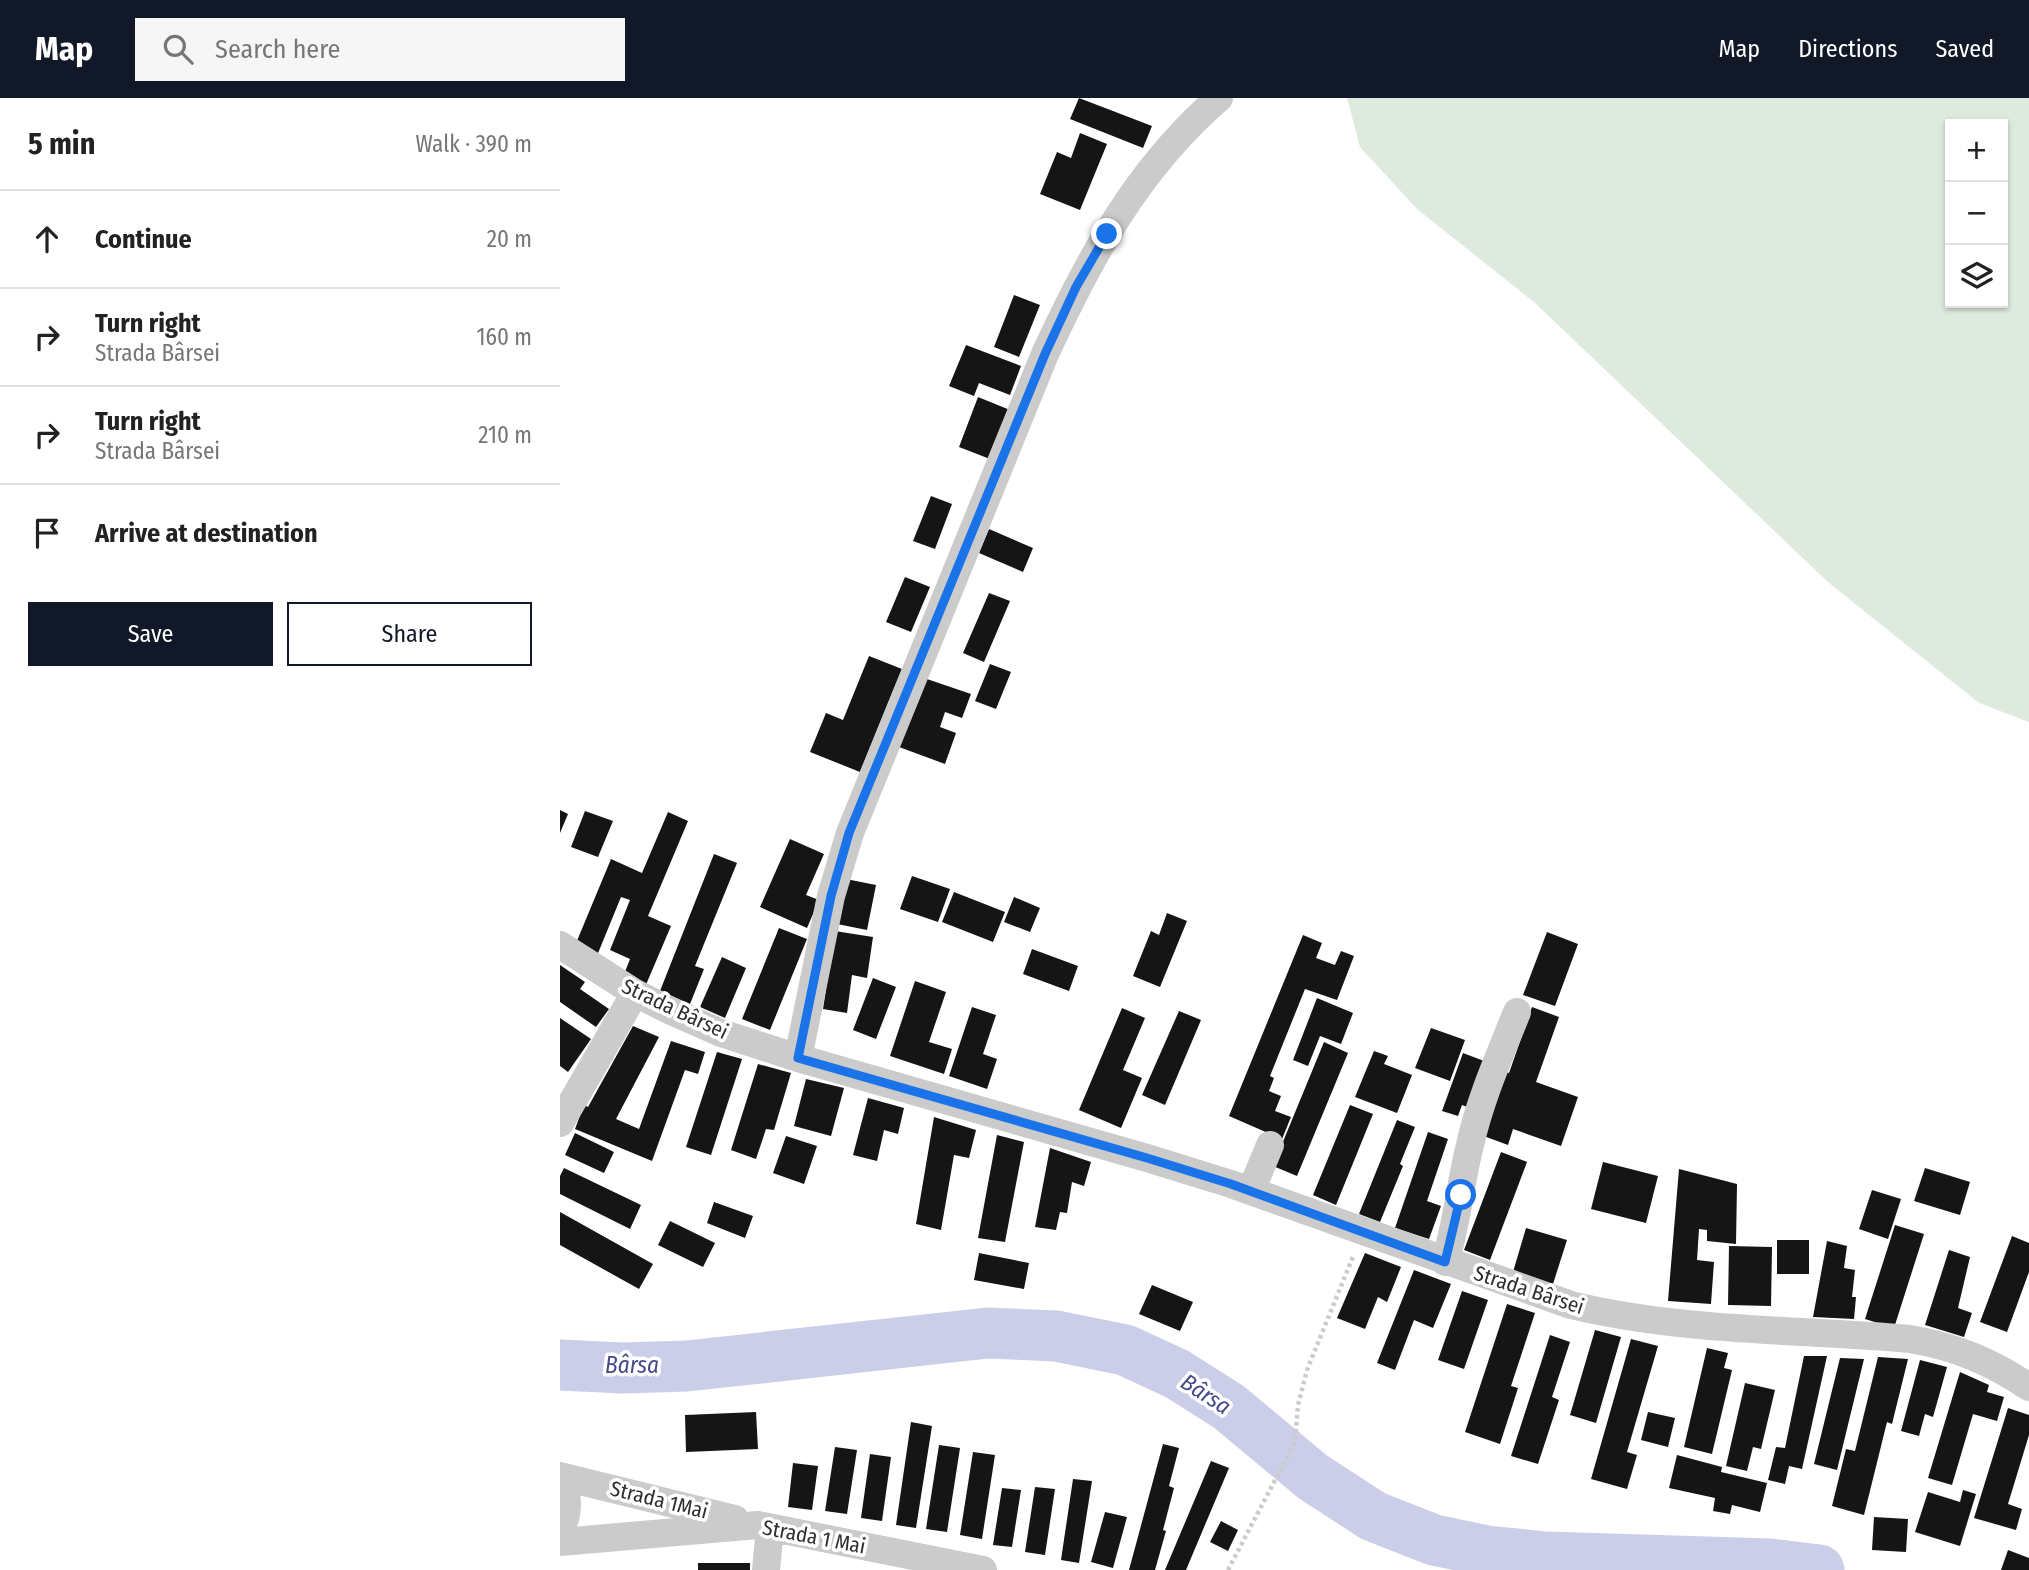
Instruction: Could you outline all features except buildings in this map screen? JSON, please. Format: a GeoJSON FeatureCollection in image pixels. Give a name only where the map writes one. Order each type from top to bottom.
{"type":"FeatureCollection","features":[{"type":"Feature","properties":{"kind":"street"},"geometry":{"type":"LineString","coordinates":[[798,1058],[831,896],[849,833],[1045,354],[1076,287],[1132,194],[1170,144],[1219,98]]}},
{"type":"Feature","properties":{"kind":"street","name":"Strada Bârsei"},"geometry":{"type":"LineString","coordinates":[[560,945],[635,993],[721,1033],[1251,1191],[1538,1295],[1615,1316],[1702,1326],[1897,1337],[1946,1345],[1990,1363],[2029,1387]]}},
{"type":"Feature","properties":{"kind":"street"},"geometry":{"type":"LineString","coordinates":[[560,1123],[635,993]]}},
{"type":"Feature","properties":{"kind":"street"},"geometry":{"type":"LineString","coordinates":[[1445,1262],[1457,1218],[1469,1146],[1517,1012]]}},
{"type":"Feature","properties":{"kind":"street"},"geometry":{"type":"LineString","coordinates":[[1251,1191],[1270,1145]]}},
{"type":"Feature","properties":{"kind":"street"},"geometry":{"type":"LineString","coordinates":[[560,1478],[568,1504],[566,1519],[560,1531]]}},
{"type":"Feature","properties":{"kind":"street","name":"Strada 1Mai"},"geometry":{"type":"LineString","coordinates":[[560,1478],[764,1526]]}},
{"type":"Feature","properties":{"kind":"street"},"geometry":{"type":"LineString","coordinates":[[764,1526],[766,1570]]}},
{"type":"Feature","properties":{"kind":"street","name":"Strada 1 Mai"},"geometry":{"type":"LineString","coordinates":[[560,1542],[764,1526],[983,1570]]}},
{"type":"Feature","properties":{"kind":"path"},"geometry":{"type":"LineString","coordinates":[[1228,1570],[1295,1442],[1298,1405],[1307,1370],[1364,1231]]}},
{"type":"Feature","properties":{"kind":"green space"},"geometry":{"type":"Polygon","coordinates":[[[1347,98],[2029,98],[2029,722],[1979,703],[1829,583],[1535,303],[1417,209],[1360,147],[1347,98]]]}},
{"type":"Feature","properties":{"kind":"waterway","name":"Bârsa"},"geometry":{"type":"LineString","coordinates":[[560,1365],[623,1368],[687,1366],[988,1333],[1056,1336],[1125,1350],[1177,1374],[1229,1407],[1313,1477],[1373,1516],[1434,1540],[1487,1551],[1546,1557],[1770,1564],[1819,1570]]}},
{"type":"Feature","properties":{"kind":"route"},"geometry":{"type":"LineString","coordinates":[[1107,234],[1076,287],[1045,354],[849,833],[831,896],[798,1058],[1231,1184],[1445,1262],[1461,1195]]}}]}
